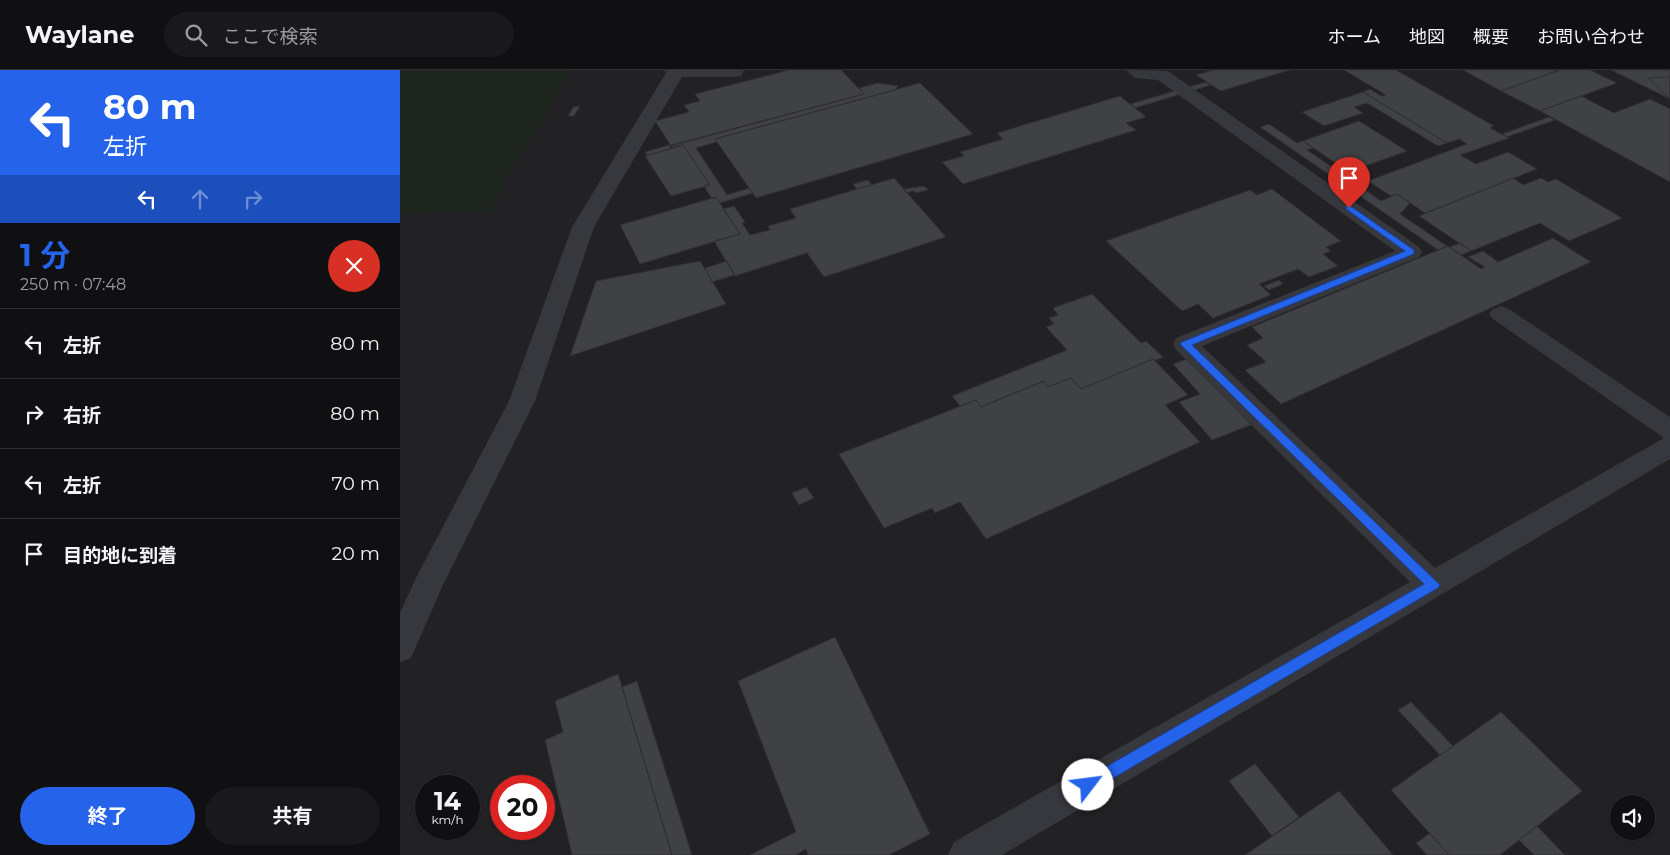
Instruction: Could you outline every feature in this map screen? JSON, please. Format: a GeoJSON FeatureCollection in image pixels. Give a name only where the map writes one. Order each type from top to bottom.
{"type":"FeatureCollection","features":[{"type":"Feature","properties":{"kind":"street"},"geometry":{"type":"LineString","coordinates":[[400,648],[428,585],[522,401],[583,227],[674,71],[735,72],[735,70]]}},
{"type":"Feature","properties":{"kind":"street"},"geometry":{"type":"LineString","coordinates":[[1136,70],[1141,74],[1162,75],[1411,252],[1185,344],[1434,585]]}},
{"type":"Feature","properties":{"kind":"street"},"geometry":{"type":"LineString","coordinates":[[1501,314],[1670,430]]}},
{"type":"Feature","properties":{"kind":"street"},"geometry":{"type":"LineString","coordinates":[[967,855],[1670,446]]}},
{"type":"Feature","properties":{"kind":"shaded area"},"geometry":{"type":"Polygon","coordinates":[[[400,70],[1670,70],[1670,855],[400,855],[400,70]]]}},
{"type":"Feature","properties":{"kind":"shaded area"},"geometry":{"type":"Polygon","coordinates":[[[400,70],[572,70],[488,212],[400,214],[400,70]]]}},
{"type":"Feature","properties":{"kind":"building"},"geometry":{"type":"Polygon","coordinates":[[[789,70],[841,70],[864,94],[671,146],[655,121],[689,112],[684,105],[700,101],[695,94],[789,70]]]}},
{"type":"Feature","properties":{"kind":"building"},"geometry":{"type":"Polygon","coordinates":[[[1213,70],[1290,70],[1221,91],[1196,75],[1213,70]]]}},
{"type":"Feature","properties":{"kind":"building"},"geometry":{"type":"Polygon","coordinates":[[[1344,70],[1396,70],[1494,126],[1490,128],[1509,138],[1460,155],[1476,164],[1508,152],[1537,169],[1425,213],[1397,194],[1391,196],[1368,181],[1467,144],[1459,139],[1447,143],[1363,92],[1370,89],[1381,96],[1386,95],[1344,70]]]}},
{"type":"Feature","properties":{"kind":"building"},"geometry":{"type":"Polygon","coordinates":[[[1463,70],[1560,70],[1501,91],[1463,70]]]}},
{"type":"Feature","properties":{"kind":"building"},"geometry":{"type":"Polygon","coordinates":[[[1560,70],[1590,70],[1617,83],[1540,111],[1501,91],[1560,70]]]}},
{"type":"Feature","properties":{"kind":"building"},"geometry":{"type":"Polygon","coordinates":[[[1611,70],[1670,70],[1670,99],[1611,70]]]}},
{"type":"Feature","properties":{"kind":"building"},"geometry":{"type":"Polygon","coordinates":[[[1670,77],[1670,99],[1648,78],[1670,77]]]}},
{"type":"Feature","properties":{"kind":"building"},"geometry":{"type":"Polygon","coordinates":[[[1206,82],[1211,85],[1135,108],[1130,104],[1206,82]]]}},
{"type":"Feature","properties":{"kind":"building"},"geometry":{"type":"Polygon","coordinates":[[[878,83],[898,86],[895,90],[715,139],[717,142],[696,148],[727,195],[749,188],[753,193],[720,203],[716,197],[712,199],[704,186],[710,185],[683,145],[673,148],[671,145],[864,94],[859,88],[878,83]]]}},
{"type":"Feature","properties":{"kind":"building"},"geometry":{"type":"Polygon","coordinates":[[[920,83],[973,134],[756,198],[715,139],[920,83]]]}},
{"type":"Feature","properties":{"kind":"building"},"geometry":{"type":"Polygon","coordinates":[[[1363,92],[1447,143],[1438,146],[1367,103],[1354,107],[1363,113],[1324,126],[1302,112],[1363,92]]]}},
{"type":"Feature","properties":{"kind":"building"},"geometry":{"type":"Polygon","coordinates":[[[1120,96],[1146,117],[1126,123],[1136,130],[963,184],[942,162],[964,156],[960,152],[1003,139],[997,133],[1120,96]]]}},
{"type":"Feature","properties":{"kind":"building"},"geometry":{"type":"Polygon","coordinates":[[[1581,96],[1614,113],[1650,99],[1670,109],[1670,182],[1540,111],[1581,96]]]}},
{"type":"Feature","properties":{"kind":"building"},"geometry":{"type":"Polygon","coordinates":[[[580,106],[574,116],[568,116],[573,107],[580,106]]]}},
{"type":"Feature","properties":{"kind":"building"},"geometry":{"type":"Polygon","coordinates":[[[1549,117],[1555,120],[1507,137],[1502,134],[1549,117]]]}},
{"type":"Feature","properties":{"kind":"building"},"geometry":{"type":"Polygon","coordinates":[[[1359,121],[1407,151],[1349,172],[1303,141],[1359,121]]]}},
{"type":"Feature","properties":{"kind":"building"},"geometry":{"type":"Polygon","coordinates":[[[1269,124],[1297,143],[1303,141],[1313,148],[1307,150],[1332,167],[1338,165],[1349,172],[1343,174],[1381,201],[1397,194],[1410,203],[1400,214],[1447,246],[1438,250],[1260,127],[1269,124]]]}},
{"type":"Feature","properties":{"kind":"building"},"geometry":{"type":"Polygon","coordinates":[[[669,145],[671,149],[647,155],[645,152],[669,145]]]}},
{"type":"Feature","properties":{"kind":"building"},"geometry":{"type":"Polygon","coordinates":[[[683,145],[710,185],[671,196],[645,156],[683,145]]]}},
{"type":"Feature","properties":{"kind":"building"},"geometry":{"type":"Polygon","coordinates":[[[894,178],[946,237],[824,277],[807,253],[735,276],[714,241],[740,234],[723,209],[734,206],[745,222],[742,223],[750,235],[770,230],[768,226],[796,218],[790,209],[894,178]]]}},
{"type":"Feature","properties":{"kind":"building"},"geometry":{"type":"Polygon","coordinates":[[[1513,178],[1523,185],[1541,178],[1548,182],[1556,179],[1622,218],[1569,241],[1540,223],[1471,251],[1419,216],[1513,178]]]}},
{"type":"Feature","properties":{"kind":"building"},"geometry":{"type":"Polygon","coordinates":[[[868,180],[872,185],[857,189],[853,184],[868,180]]]}},
{"type":"Feature","properties":{"kind":"building"},"geometry":{"type":"Polygon","coordinates":[[[924,186],[928,190],[916,193],[913,191],[907,193],[904,189],[924,186]]]}},
{"type":"Feature","properties":{"kind":"building"},"geometry":{"type":"Polygon","coordinates":[[[1272,189],[1341,241],[1326,247],[1331,251],[1323,254],[1338,266],[1309,277],[1298,269],[1259,284],[1271,295],[1213,318],[1198,304],[1182,311],[1106,241],[1250,190],[1257,195],[1272,189]]]}},
{"type":"Feature","properties":{"kind":"building"},"geometry":{"type":"Polygon","coordinates":[[[716,197],[740,234],[640,264],[620,225],[716,197]]]}},
{"type":"Feature","properties":{"kind":"building"},"geometry":{"type":"Polygon","coordinates":[[[1553,238],[1591,262],[1281,404],[1245,370],[1266,362],[1247,345],[1263,338],[1252,327],[1448,246],[1481,269],[1485,267],[1468,257],[1483,251],[1498,262],[1553,238]]]}},
{"type":"Feature","properties":{"kind":"building"},"geometry":{"type":"Polygon","coordinates":[[[1460,243],[1471,251],[1461,255],[1450,247],[1460,243]]]}},
{"type":"Feature","properties":{"kind":"building"},"geometry":{"type":"Polygon","coordinates":[[[700,261],[726,304],[570,356],[596,281],[700,261]]]}},
{"type":"Feature","properties":{"kind":"building"},"geometry":{"type":"Polygon","coordinates":[[[727,261],[735,275],[712,282],[705,268],[727,261]]]}},
{"type":"Feature","properties":{"kind":"building"},"geometry":{"type":"Polygon","coordinates":[[[1279,280],[1283,284],[1269,290],[1264,286],[1279,280]]]}},
{"type":"Feature","properties":{"kind":"building"},"geometry":{"type":"Polygon","coordinates":[[[1092,294],[1141,343],[1146,341],[1163,357],[1154,361],[1153,359],[1081,389],[1071,378],[1048,387],[1044,381],[981,407],[976,400],[960,406],[952,396],[1067,350],[1046,327],[1054,324],[1049,318],[1058,315],[1053,308],[1092,294]]]}},
{"type":"Feature","properties":{"kind":"building"},"geometry":{"type":"Polygon","coordinates":[[[1190,358],[1251,425],[1212,440],[1179,402],[1200,394],[1173,364],[1190,358]]]}},
{"type":"Feature","properties":{"kind":"building"},"geometry":{"type":"Polygon","coordinates":[[[1153,359],[1188,395],[1165,405],[1200,442],[986,539],[960,502],[935,513],[932,508],[884,528],[839,454],[976,400],[981,407],[1044,381],[1048,387],[1071,378],[1081,389],[1153,359]]]}},
{"type":"Feature","properties":{"kind":"building"},"geometry":{"type":"Polygon","coordinates":[[[806,487],[814,498],[799,505],[792,493],[806,487]]]}},
{"type":"Feature","properties":{"kind":"building"},"geometry":{"type":"Polygon","coordinates":[[[835,637],[930,834],[889,855],[808,855],[806,849],[796,855],[750,855],[796,832],[738,681],[835,637]]]}},
{"type":"Feature","properties":{"kind":"building"},"geometry":{"type":"Polygon","coordinates":[[[618,674],[672,855],[572,855],[555,783],[555,775],[553,775],[545,740],[563,732],[555,701],[618,674]]]}},
{"type":"Feature","properties":{"kind":"building"},"geometry":{"type":"Polygon","coordinates":[[[637,681],[692,855],[672,855],[622,687],[637,681]]]}},
{"type":"Feature","properties":{"kind":"building"},"geometry":{"type":"Polygon","coordinates":[[[1411,702],[1453,746],[1440,755],[1398,710],[1411,702]]]}},
{"type":"Feature","properties":{"kind":"building"},"geometry":{"type":"Polygon","coordinates":[[[1501,712],[1582,791],[1500,855],[1449,855],[1391,790],[1501,712]]]}},
{"type":"Feature","properties":{"kind":"building"},"geometry":{"type":"Polygon","coordinates":[[[1255,764],[1299,817],[1272,836],[1229,781],[1255,764]]]}},
{"type":"Feature","properties":{"kind":"building"},"geometry":{"type":"Polygon","coordinates":[[[1339,791],[1393,855],[1245,855],[1339,791]]]}},
{"type":"Feature","properties":{"kind":"building"},"geometry":{"type":"Polygon","coordinates":[[[1537,826],[1565,855],[1534,855],[1519,840],[1537,826]]]}},
{"type":"Feature","properties":{"kind":"building"},"geometry":{"type":"Polygon","coordinates":[[[1430,833],[1449,855],[1427,855],[1416,843],[1430,833]]]}},
{"type":"Feature","properties":{"kind":"route"},"geometry":{"type":"LineString","coordinates":[[1088,785],[1434,585],[1185,344],[1411,252],[1349,208]]}}]}
